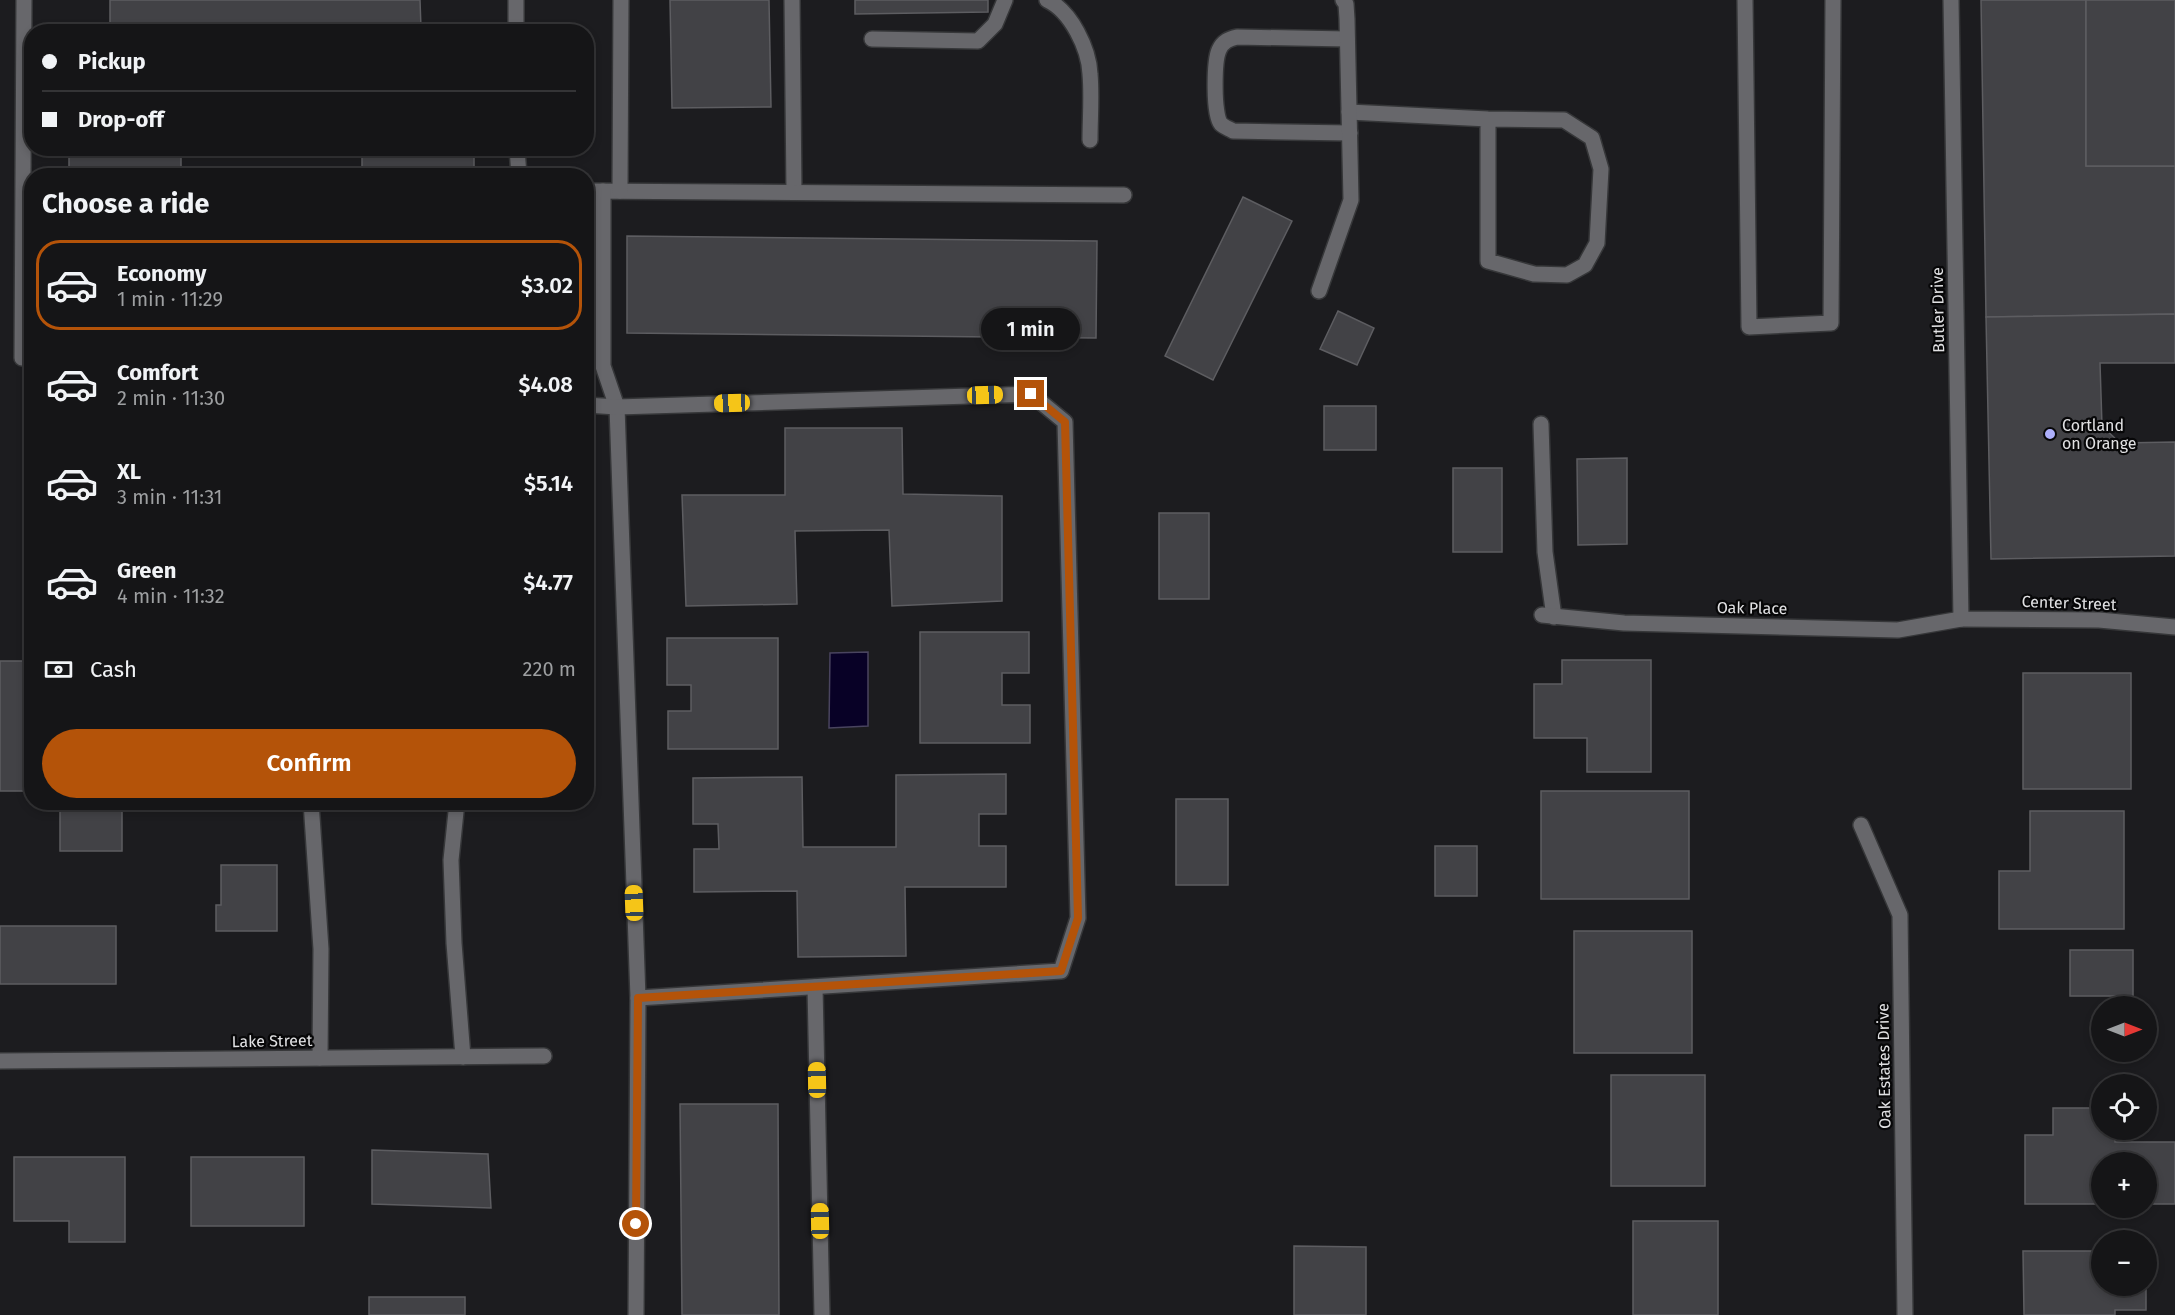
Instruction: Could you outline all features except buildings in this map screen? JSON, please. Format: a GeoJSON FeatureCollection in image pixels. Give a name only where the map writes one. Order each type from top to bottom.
{"type":"FeatureCollection","features":[{"type":"Feature","properties":{"kind":"street"},"geometry":{"type":"LineString","coordinates":[[22,358],[24,0]]}},
{"type":"Feature","properties":{"kind":"street"},"geometry":{"type":"LineString","coordinates":[[516,0],[516,24]]}},
{"type":"Feature","properties":{"kind":"street"},"geometry":{"type":"LineString","coordinates":[[620,191],[621,0]]}},
{"type":"Feature","properties":{"kind":"street"},"geometry":{"type":"LineString","coordinates":[[792,0],[794,192]]}},
{"type":"Feature","properties":{"kind":"street"},"geometry":{"type":"LineString","coordinates":[[872,39],[978,41],[995,24],[1005,0]]}},
{"type":"Feature","properties":{"kind":"street"},"geometry":{"type":"LineString","coordinates":[[1047,0],[1057,4],[1078,30],[1090,72],[1090,140]]}},
{"type":"Feature","properties":{"kind":"street"},"geometry":{"type":"LineString","coordinates":[[1319,291],[1351,200],[1346,4],[1344,0]]}},
{"type":"Feature","properties":{"kind":"street"},"geometry":{"type":"LineString","coordinates":[[1744,0],[1749,327],[1831,323],[1833,0]]}},
{"type":"Feature","properties":{"kind":"street","name":"Butler Drive"},"geometry":{"type":"LineString","coordinates":[[1951,0],[1961,619]]}},
{"type":"Feature","properties":{"kind":"street"},"geometry":{"type":"LineString","coordinates":[[1347,39],[1237,37],[1227,39],[1220,48],[1215,64],[1218,117],[1222,125],[1233,131],[1350,132]]}},
{"type":"Feature","properties":{"kind":"street"},"geometry":{"type":"LineString","coordinates":[[1349,112],[1488,119],[1564,120],[1592,138],[1601,169],[1598,243],[1585,265],[1568,275],[1534,274],[1488,261],[1488,119]]}},
{"type":"Feature","properties":{"kind":"street"},"geometry":{"type":"LineString","coordinates":[[594,191],[1124,195]]}},
{"type":"Feature","properties":{"kind":"street"},"geometry":{"type":"LineString","coordinates":[[603,191],[603,366],[617,407],[638,998],[636,1315]]}},
{"type":"Feature","properties":{"kind":"street"},"geometry":{"type":"LineString","coordinates":[[594,406],[617,407],[1031,394],[1065,422],[1078,918],[1061,971],[638,998]]}},
{"type":"Feature","properties":{"kind":"street","name":"Oak Place"},"geometry":{"type":"LineString","coordinates":[[1541,424],[1548,616],[1624,623],[1898,630],[1961,619]]}},
{"type":"Feature","properties":{"kind":"street","name":"Center Street"},"geometry":{"type":"LineString","coordinates":[[1961,619],[2099,620],[2175,627]]}},
{"type":"Feature","properties":{"kind":"street"},"geometry":{"type":"LineString","coordinates":[[312,810],[321,949],[320,1058]]}},
{"type":"Feature","properties":{"kind":"street"},"geometry":{"type":"LineString","coordinates":[[456,810],[451,860],[454,943],[463,1057]]}},
{"type":"Feature","properties":{"kind":"street","name":"Oak Estates Drive"},"geometry":{"type":"LineString","coordinates":[[1861,825],[1899,915],[1905,1315]]}},
{"type":"Feature","properties":{"kind":"street"},"geometry":{"type":"LineString","coordinates":[[815,987],[822,1315]]}},
{"type":"Feature","properties":{"kind":"street","name":"Lake Street"},"geometry":{"type":"LineString","coordinates":[[0,1061],[544,1056]]}},
{"type":"Feature","properties":{"kind":"shaded area"},"geometry":{"type":"Polygon","coordinates":[[[868,652],[868,726],[829,728],[830,653],[868,652]]]}},
{"type":"Feature","properties":{"kind":"place","name":"Cortland on Orange"},"geometry":{"type":"Point","coordinates":[2050,434]}},
{"type":"Feature","properties":{"kind":"route"},"geometry":{"type":"LineString","coordinates":[[636,1224],[638,998],[1061,971],[1078,918],[1065,422],[1031,394]]}}]}
